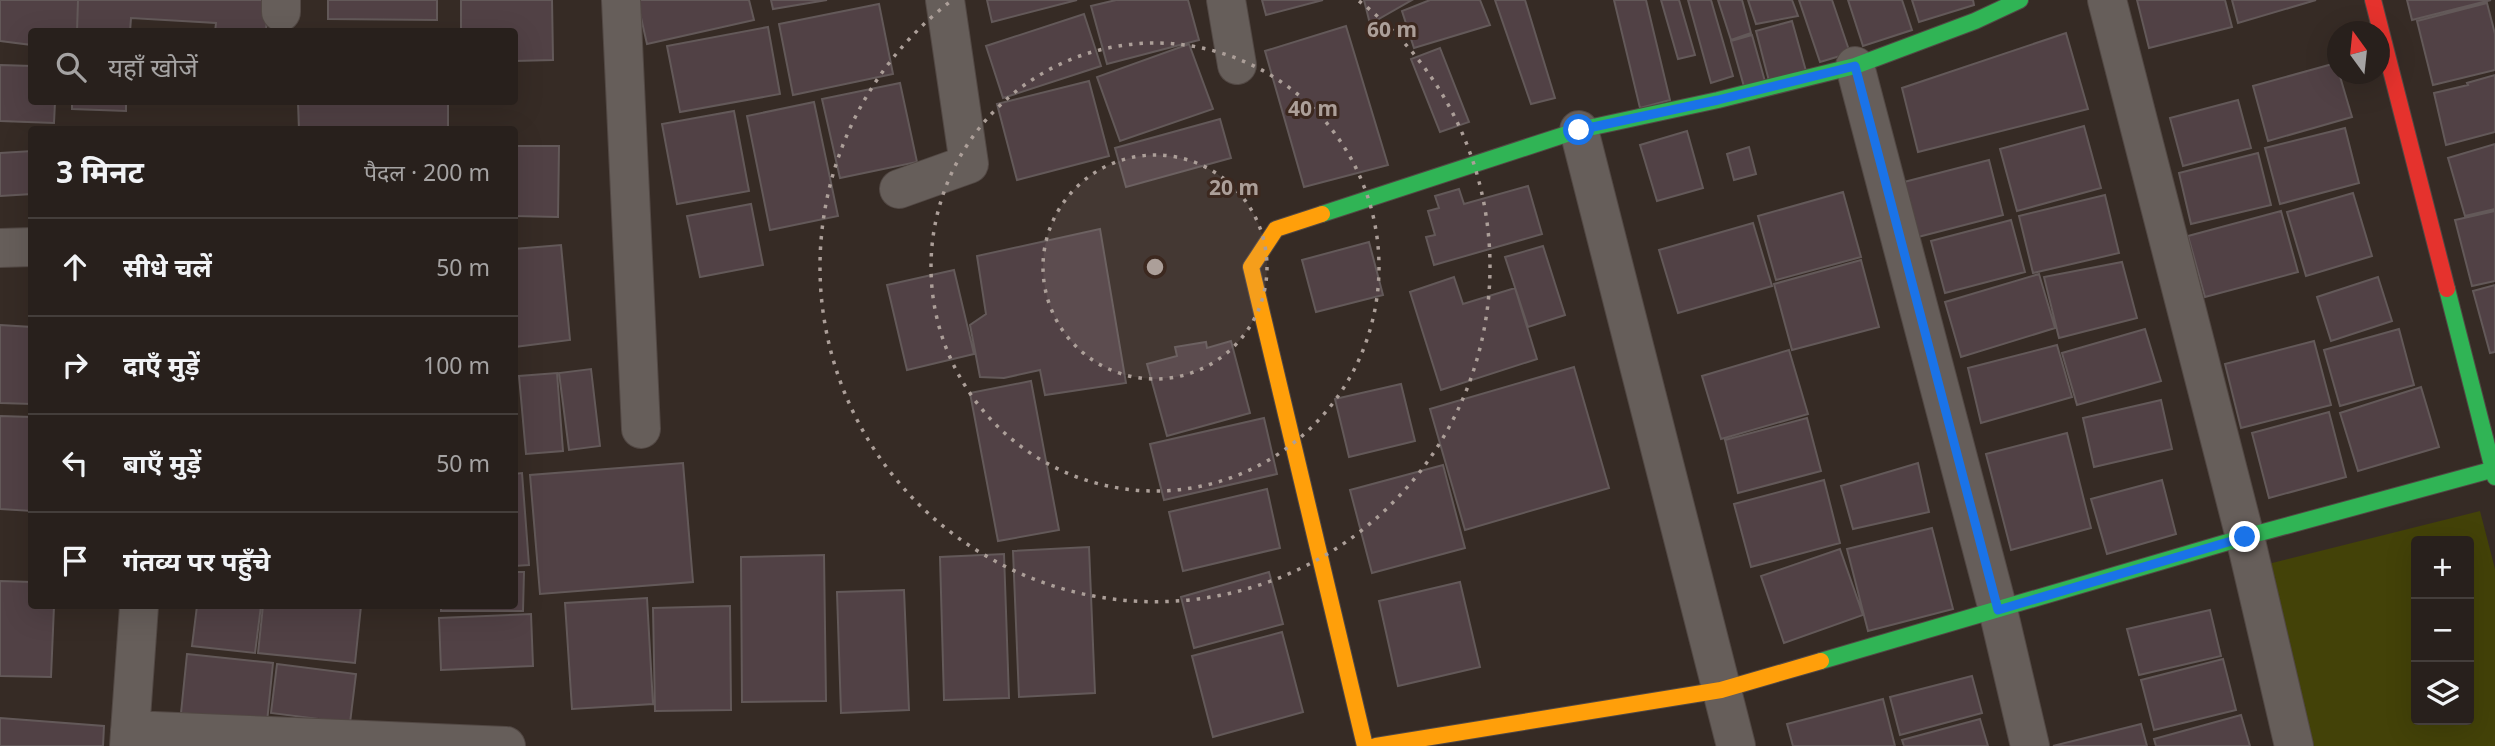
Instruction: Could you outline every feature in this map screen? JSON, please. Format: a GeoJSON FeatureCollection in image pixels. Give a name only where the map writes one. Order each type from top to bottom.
{"type":"FeatureCollection","features":[{"type":"Feature","properties":{"kind":"street"},"geometry":{"type":"LineString","coordinates":[[621,0],[640,429]]}},
{"type":"Feature","properties":{"kind":"street"},"geometry":{"type":"LineString","coordinates":[[899,189],[970,163],[945,0]]}},
{"type":"Feature","properties":{"kind":"street"},"geometry":{"type":"LineString","coordinates":[[1226,0],[1237,65]]}},
{"type":"Feature","properties":{"kind":"street"},"geometry":{"type":"LineString","coordinates":[[1365,746],[1251,267],[1276,229],[1579,130],[1718,100],[1855,66],[1975,21],[2020,0]]}},
{"type":"Feature","properties":{"kind":"street"},"geometry":{"type":"LineString","coordinates":[[2107,0],[2245,537],[2294,746]]}},
{"type":"Feature","properties":{"kind":"street"},"geometry":{"type":"LineString","coordinates":[[1376,746],[1721,690],[2245,537],[2494,472],[2373,0]]}},
{"type":"Feature","properties":{"kind":"street"},"geometry":{"type":"LineString","coordinates":[[1855,66],[1998,610],[2030,746]]}},
{"type":"Feature","properties":{"kind":"street"},"geometry":{"type":"LineString","coordinates":[[1579,130],[1736,746]]}},
{"type":"Feature","properties":{"kind":"street"},"geometry":{"type":"LineString","coordinates":[[0,248],[28,247]]}},
{"type":"Feature","properties":{"kind":"street"},"geometry":{"type":"LineString","coordinates":[[139,609],[130,738],[506,746]]}},
{"type":"Feature","properties":{"kind":"shaded area"},"geometry":{"type":"Polygon","coordinates":[[[2480,511],[2495,569],[2495,746],[2314,746],[2268,564],[2480,511]]]}},
{"type":"Feature","properties":{"kind":"building"},"geometry":{"type":"Polygon","coordinates":[[[0,0],[78,0],[77,28],[28,28],[28,44],[0,41],[0,0]]]}},
{"type":"Feature","properties":{"kind":"building"},"geometry":{"type":"Polygon","coordinates":[[[78,0],[268,0],[266,28],[215,28],[216,23],[131,18],[130,28],[77,28],[78,0]]]}},
{"type":"Feature","properties":{"kind":"building"},"geometry":{"type":"Polygon","coordinates":[[[328,0],[437,0],[437,20],[328,19],[328,0]]]}},
{"type":"Feature","properties":{"kind":"building"},"geometry":{"type":"Polygon","coordinates":[[[461,0],[552,0],[553,60],[518,61],[518,28],[461,28],[461,0]]]}},
{"type":"Feature","properties":{"kind":"building"},"geometry":{"type":"Polygon","coordinates":[[[637,0],[749,0],[754,20],[647,44],[637,0]]]}},
{"type":"Feature","properties":{"kind":"building"},"geometry":{"type":"Polygon","coordinates":[[[771,0],[827,0],[773,9],[771,0]]]}},
{"type":"Feature","properties":{"kind":"building"},"geometry":{"type":"Polygon","coordinates":[[[987,0],[1077,0],[992,22],[987,0]]]}},
{"type":"Feature","properties":{"kind":"building"},"geometry":{"type":"Polygon","coordinates":[[[1116,0],[1188,0],[1199,40],[1107,64],[1091,6],[1116,0]]]}},
{"type":"Feature","properties":{"kind":"building"},"geometry":{"type":"Polygon","coordinates":[[[1262,0],[1323,0],[1266,15],[1262,0]]]}},
{"type":"Feature","properties":{"kind":"building"},"geometry":{"type":"Polygon","coordinates":[[[1364,0],[1412,0],[1370,24],[1364,0]]]}},
{"type":"Feature","properties":{"kind":"building"},"geometry":{"type":"Polygon","coordinates":[[[1430,0],[1480,0],[1490,25],[1414,48],[1402,11],[1430,0]]]}},
{"type":"Feature","properties":{"kind":"building"},"geometry":{"type":"Polygon","coordinates":[[[1495,0],[1525,0],[1555,98],[1531,104],[1495,0]]]}},
{"type":"Feature","properties":{"kind":"building"},"geometry":{"type":"Polygon","coordinates":[[[1614,0],[1646,0],[1670,100],[1640,108],[1614,0]]]}},
{"type":"Feature","properties":{"kind":"building"},"geometry":{"type":"Polygon","coordinates":[[[1661,0],[1679,0],[1695,55],[1678,59],[1661,0]]]}},
{"type":"Feature","properties":{"kind":"building"},"geometry":{"type":"Polygon","coordinates":[[[1688,0],[1711,0],[1733,76],[1711,83],[1688,0]]]}},
{"type":"Feature","properties":{"kind":"building"},"geometry":{"type":"Polygon","coordinates":[[[1718,0],[1742,0],[1751,33],[1731,40],[1718,0]]]}},
{"type":"Feature","properties":{"kind":"building"},"geometry":{"type":"Polygon","coordinates":[[[1748,0],[1792,0],[1798,16],[1756,24],[1748,0]]]}},
{"type":"Feature","properties":{"kind":"building"},"geometry":{"type":"Polygon","coordinates":[[[1799,0],[1832,0],[1850,53],[1820,62],[1799,0]]]}},
{"type":"Feature","properties":{"kind":"building"},"geometry":{"type":"Polygon","coordinates":[[[1848,0],[1902,0],[1912,30],[1863,46],[1848,0]]]}},
{"type":"Feature","properties":{"kind":"building"},"geometry":{"type":"Polygon","coordinates":[[[1912,0],[1973,0],[1974,5],[1919,22],[1912,0]]]}},
{"type":"Feature","properties":{"kind":"building"},"geometry":{"type":"Polygon","coordinates":[[[2137,0],[2225,0],[2232,27],[2149,48],[2137,0]]]}},
{"type":"Feature","properties":{"kind":"building"},"geometry":{"type":"Polygon","coordinates":[[[2232,0],[2316,0],[2238,23],[2232,0]]]}},
{"type":"Feature","properties":{"kind":"building"},"geometry":{"type":"Polygon","coordinates":[[[2407,0],[2491,0],[2412,20],[2407,0]]]}},
{"type":"Feature","properties":{"kind":"building"},"geometry":{"type":"Polygon","coordinates":[[[2487,3],[2495,34],[2495,70],[2433,85],[2417,21],[2487,3]]]}},
{"type":"Feature","properties":{"kind":"building"},"geometry":{"type":"Polygon","coordinates":[[[879,4],[893,74],[793,95],[779,24],[879,4]]]}},
{"type":"Feature","properties":{"kind":"building"},"geometry":{"type":"Polygon","coordinates":[[[1084,14],[1101,66],[1003,98],[986,46],[1084,14]]]}},
{"type":"Feature","properties":{"kind":"building"},"geometry":{"type":"Polygon","coordinates":[[[1792,21],[1806,71],[1769,81],[1756,31],[1792,21]]]}},
{"type":"Feature","properties":{"kind":"building"},"geometry":{"type":"Polygon","coordinates":[[[1346,26],[1388,165],[1304,187],[1265,51],[1346,26]]]}},
{"type":"Feature","properties":{"kind":"building"},"geometry":{"type":"Polygon","coordinates":[[[768,27],[780,94],[680,112],[667,46],[768,27]]]}},
{"type":"Feature","properties":{"kind":"building"},"geometry":{"type":"Polygon","coordinates":[[[2066,33],[2088,109],[1918,152],[1902,88],[2066,33]]]}},
{"type":"Feature","properties":{"kind":"building"},"geometry":{"type":"Polygon","coordinates":[[[1752,35],[1766,85],[1745,90],[1731,41],[1752,35]]]}},
{"type":"Feature","properties":{"kind":"building"},"geometry":{"type":"Polygon","coordinates":[[[1189,44],[1213,109],[1120,141],[1097,77],[1189,44]]]}},
{"type":"Feature","properties":{"kind":"building"},"geometry":{"type":"Polygon","coordinates":[[[1440,48],[1469,122],[1440,132],[1411,59],[1440,48]]]}},
{"type":"Feature","properties":{"kind":"building"},"geometry":{"type":"Polygon","coordinates":[[[0,65],[28,66],[28,105],[55,105],[54,123],[0,121],[0,65]]]}},
{"type":"Feature","properties":{"kind":"building"},"geometry":{"type":"Polygon","coordinates":[[[2327,65],[2327,84],[2342,84],[2352,117],[2268,141],[2253,86],[2327,65]]]}},
{"type":"Feature","properties":{"kind":"building"},"geometry":{"type":"Polygon","coordinates":[[[2495,75],[2495,132],[2446,145],[2434,93],[2495,75]]]}},
{"type":"Feature","properties":{"kind":"building"},"geometry":{"type":"Polygon","coordinates":[[[1089,81],[1109,156],[1017,180],[997,104],[1089,81]]]}},
{"type":"Feature","properties":{"kind":"building"},"geometry":{"type":"Polygon","coordinates":[[[900,83],[917,162],[840,178],[822,99],[900,83]]]}},
{"type":"Feature","properties":{"kind":"building"},"geometry":{"type":"Polygon","coordinates":[[[2238,100],[2251,148],[2183,166],[2170,118],[2238,100]]]}},
{"type":"Feature","properties":{"kind":"building"},"geometry":{"type":"Polygon","coordinates":[[[814,102],[838,216],[770,230],[747,116],[814,102]]]}},
{"type":"Feature","properties":{"kind":"building"},"geometry":{"type":"Polygon","coordinates":[[[72,105],[126,105],[126,111],[72,109],[72,105]]]}},
{"type":"Feature","properties":{"kind":"building"},"geometry":{"type":"Polygon","coordinates":[[[298,105],[448,105],[448,126],[299,126],[298,105]]]}},
{"type":"Feature","properties":{"kind":"building"},"geometry":{"type":"Polygon","coordinates":[[[734,111],[749,191],[677,204],[662,124],[734,111]]]}},
{"type":"Feature","properties":{"kind":"building"},"geometry":{"type":"Polygon","coordinates":[[[1220,119],[1231,158],[1126,187],[1115,148],[1220,119]]]}},
{"type":"Feature","properties":{"kind":"building"},"geometry":{"type":"Polygon","coordinates":[[[2084,126],[2101,188],[2017,211],[2000,149],[2084,126]]]}},
{"type":"Feature","properties":{"kind":"building"},"geometry":{"type":"Polygon","coordinates":[[[2345,128],[2359,183],[2280,204],[2265,148],[2345,128]]]}},
{"type":"Feature","properties":{"kind":"building"},"geometry":{"type":"Polygon","coordinates":[[[1687,131],[1703,188],[1657,201],[1640,145],[1687,131]]]}},
{"type":"Feature","properties":{"kind":"building"},"geometry":{"type":"Polygon","coordinates":[[[2495,144],[2495,209],[2465,216],[2448,158],[2495,144]]]}},
{"type":"Feature","properties":{"kind":"building"},"geometry":{"type":"Polygon","coordinates":[[[518,146],[559,146],[558,217],[518,216],[518,146]]]}},
{"type":"Feature","properties":{"kind":"building"},"geometry":{"type":"Polygon","coordinates":[[[1749,147],[1756,174],[1734,180],[1727,154],[1749,147]]]}},
{"type":"Feature","properties":{"kind":"building"},"geometry":{"type":"Polygon","coordinates":[[[28,151],[28,194],[0,196],[0,153],[28,151]]]}},
{"type":"Feature","properties":{"kind":"building"},"geometry":{"type":"Polygon","coordinates":[[[2258,153],[2271,205],[2191,224],[2179,173],[2258,153]]]}},
{"type":"Feature","properties":{"kind":"building"},"geometry":{"type":"Polygon","coordinates":[[[1989,160],[2003,215],[1918,237],[1904,182],[1989,160]]]}},
{"type":"Feature","properties":{"kind":"building"},"geometry":{"type":"Polygon","coordinates":[[[1528,186],[1542,234],[1434,265],[1426,237],[1435,235],[1428,211],[1439,208],[1435,196],[1459,189],[1464,204],[1528,186]]]}},
{"type":"Feature","properties":{"kind":"building"},"geometry":{"type":"Polygon","coordinates":[[[1843,192],[1861,257],[1776,280],[1758,216],[1843,192]]]}},
{"type":"Feature","properties":{"kind":"building"},"geometry":{"type":"Polygon","coordinates":[[[2353,193],[2372,256],[2306,276],[2287,212],[2353,193]]]}},
{"type":"Feature","properties":{"kind":"building"},"geometry":{"type":"Polygon","coordinates":[[[2105,195],[2119,253],[2033,273],[2019,216],[2105,195]]]}},
{"type":"Feature","properties":{"kind":"building"},"geometry":{"type":"Polygon","coordinates":[[[751,204],[763,265],[700,277],[687,216],[751,204]]]}},
{"type":"Feature","properties":{"kind":"building"},"geometry":{"type":"Polygon","coordinates":[[[2281,211],[2298,272],[2205,297],[2188,236],[2281,211]]]}},
{"type":"Feature","properties":{"kind":"building"},"geometry":{"type":"Polygon","coordinates":[[[2495,211],[2495,281],[2472,286],[2455,220],[2495,211]]]}},
{"type":"Feature","properties":{"kind":"building"},"geometry":{"type":"Polygon","coordinates":[[[2011,220],[2025,272],[1945,293],[1931,241],[2011,220]]]}},
{"type":"Feature","properties":{"kind":"building"},"geometry":{"type":"Polygon","coordinates":[[[1753,223],[1772,286],[1678,313],[1659,250],[1753,223]]]}},
{"type":"Feature","properties":{"kind":"building"},"geometry":{"type":"Polygon","coordinates":[[[1100,229],[1126,383],[1045,395],[1040,370],[1004,378],[980,377],[970,325],[986,314],[977,256],[1100,229]]]}},
{"type":"Feature","properties":{"kind":"building"},"geometry":{"type":"Polygon","coordinates":[[[1369,242],[1383,295],[1316,312],[1302,260],[1369,242]]]}},
{"type":"Feature","properties":{"kind":"building"},"geometry":{"type":"Polygon","coordinates":[[[561,245],[570,340],[518,346],[518,249],[561,245]]]}},
{"type":"Feature","properties":{"kind":"building"},"geometry":{"type":"Polygon","coordinates":[[[1543,246],[1565,315],[1528,327],[1505,257],[1543,246]]]}},
{"type":"Feature","properties":{"kind":"building"},"geometry":{"type":"Polygon","coordinates":[[[1861,260],[1879,327],[1792,350],[1774,284],[1861,260]]]}},
{"type":"Feature","properties":{"kind":"building"},"geometry":{"type":"Polygon","coordinates":[[[2122,262],[2137,318],[2059,338],[2044,277],[2122,262]]]}},
{"type":"Feature","properties":{"kind":"building"},"geometry":{"type":"Polygon","coordinates":[[[954,270],[974,354],[907,370],[887,285],[954,270]]]}},
{"type":"Feature","properties":{"kind":"building"},"geometry":{"type":"Polygon","coordinates":[[[2039,274],[2055,328],[1961,357],[1945,302],[2039,274]]]}},
{"type":"Feature","properties":{"kind":"building"},"geometry":{"type":"Polygon","coordinates":[[[1454,277],[1463,304],[1515,288],[1537,359],[1441,390],[1410,292],[1454,277]]]}},
{"type":"Feature","properties":{"kind":"building"},"geometry":{"type":"Polygon","coordinates":[[[2378,277],[2392,321],[2331,341],[2317,297],[2378,277]]]}},
{"type":"Feature","properties":{"kind":"building"},"geometry":{"type":"Polygon","coordinates":[[[2495,285],[2495,352],[2490,353],[2473,291],[2495,285]]]}},
{"type":"Feature","properties":{"kind":"building"},"geometry":{"type":"Polygon","coordinates":[[[0,325],[28,327],[28,404],[0,403],[0,325]]]}},
{"type":"Feature","properties":{"kind":"building"},"geometry":{"type":"Polygon","coordinates":[[[2145,329],[2161,381],[2077,405],[2062,353],[2145,329]]]}},
{"type":"Feature","properties":{"kind":"building"},"geometry":{"type":"Polygon","coordinates":[[[2399,329],[2414,385],[2340,406],[2324,350],[2399,329]]]}},
{"type":"Feature","properties":{"kind":"building"},"geometry":{"type":"Polygon","coordinates":[[[1231,341],[1250,413],[1167,436],[1147,364],[1177,356],[1175,347],[1206,342],[1207,348],[1231,341]]]}},
{"type":"Feature","properties":{"kind":"building"},"geometry":{"type":"Polygon","coordinates":[[[2314,341],[2331,405],[2241,428],[2225,364],[2314,341]]]}},
{"type":"Feature","properties":{"kind":"building"},"geometry":{"type":"Polygon","coordinates":[[[2057,345],[2072,397],[1981,423],[1968,368],[2057,345]]]}},
{"type":"Feature","properties":{"kind":"building"},"geometry":{"type":"Polygon","coordinates":[[[1789,350],[1808,414],[1721,439],[1702,376],[1789,350]]]}},
{"type":"Feature","properties":{"kind":"building"},"geometry":{"type":"Polygon","coordinates":[[[1574,367],[1609,488],[1465,530],[1430,409],[1574,367]]]}},
{"type":"Feature","properties":{"kind":"building"},"geometry":{"type":"Polygon","coordinates":[[[591,369],[600,446],[569,450],[559,373],[591,369]]]}},
{"type":"Feature","properties":{"kind":"building"},"geometry":{"type":"Polygon","coordinates":[[[557,373],[563,451],[526,454],[519,376],[557,373]]]}},
{"type":"Feature","properties":{"kind":"building"},"geometry":{"type":"Polygon","coordinates":[[[1031,381],[1059,530],[998,541],[970,393],[1031,381]]]}},
{"type":"Feature","properties":{"kind":"building"},"geometry":{"type":"Polygon","coordinates":[[[1401,384],[1415,441],[1349,457],[1335,399],[1401,384]]]}},
{"type":"Feature","properties":{"kind":"building"},"geometry":{"type":"Polygon","coordinates":[[[2421,387],[2439,447],[2358,471],[2340,413],[2421,387]]]}},
{"type":"Feature","properties":{"kind":"building"},"geometry":{"type":"Polygon","coordinates":[[[2161,400],[2172,449],[2094,467],[2083,418],[2161,400]]]}},
{"type":"Feature","properties":{"kind":"building"},"geometry":{"type":"Polygon","coordinates":[[[2329,412],[2346,477],[2269,498],[2252,433],[2329,412]]]}},
{"type":"Feature","properties":{"kind":"building"},"geometry":{"type":"Polygon","coordinates":[[[0,416],[28,417],[28,511],[0,509],[0,416]]]}},
{"type":"Feature","properties":{"kind":"building"},"geometry":{"type":"Polygon","coordinates":[[[1264,418],[1277,474],[1164,500],[1150,444],[1264,418]]]}},
{"type":"Feature","properties":{"kind":"building"},"geometry":{"type":"Polygon","coordinates":[[[1807,418],[1821,471],[1738,493],[1725,440],[1807,418]]]}},
{"type":"Feature","properties":{"kind":"building"},"geometry":{"type":"Polygon","coordinates":[[[2067,433],[2091,528],[2011,550],[1986,454],[2067,433]]]}},
{"type":"Feature","properties":{"kind":"building"},"geometry":{"type":"Polygon","coordinates":[[[683,463],[693,582],[540,594],[530,475],[683,463]]]}},
{"type":"Feature","properties":{"kind":"building"},"geometry":{"type":"Polygon","coordinates":[[[1918,463],[1929,512],[1853,529],[1841,486],[1918,463]]]}},
{"type":"Feature","properties":{"kind":"building"},"geometry":{"type":"Polygon","coordinates":[[[1443,465],[1465,548],[1372,573],[1350,490],[1443,465]]]}},
{"type":"Feature","properties":{"kind":"building"},"geometry":{"type":"Polygon","coordinates":[[[522,473],[529,565],[518,566],[518,474],[522,473]]]}},
{"type":"Feature","properties":{"kind":"building"},"geometry":{"type":"Polygon","coordinates":[[[1824,480],[1840,543],[1751,567],[1734,504],[1824,480]]]}},
{"type":"Feature","properties":{"kind":"building"},"geometry":{"type":"Polygon","coordinates":[[[2162,480],[2176,534],[2107,554],[2091,499],[2162,480]]]}},
{"type":"Feature","properties":{"kind":"building"},"geometry":{"type":"Polygon","coordinates":[[[1267,489],[1280,548],[1183,571],[1169,512],[1267,489]]]}},
{"type":"Feature","properties":{"kind":"building"},"geometry":{"type":"Polygon","coordinates":[[[1932,528],[1953,609],[1868,631],[1847,549],[1932,528]]]}},
{"type":"Feature","properties":{"kind":"building"},"geometry":{"type":"Polygon","coordinates":[[[1089,547],[1095,693],[1019,697],[1013,551],[1089,547]]]}},
{"type":"Feature","properties":{"kind":"building"},"geometry":{"type":"Polygon","coordinates":[[[1840,549],[1863,615],[1784,643],[1761,576],[1840,549]]]}},
{"type":"Feature","properties":{"kind":"building"},"geometry":{"type":"Polygon","coordinates":[[[1004,554],[1009,698],[944,700],[940,557],[1004,554]]]}},
{"type":"Feature","properties":{"kind":"building"},"geometry":{"type":"Polygon","coordinates":[[[824,555],[826,701],[742,702],[741,557],[824,555]]]}},
{"type":"Feature","properties":{"kind":"building"},"geometry":{"type":"Polygon","coordinates":[[[518,572],[524,572],[523,611],[441,611],[518,609],[518,572]]]}},
{"type":"Feature","properties":{"kind":"building"},"geometry":{"type":"Polygon","coordinates":[[[1269,572],[1283,624],[1194,648],[1181,597],[1269,572]]]}},
{"type":"Feature","properties":{"kind":"building"},"geometry":{"type":"Polygon","coordinates":[[[0,581],[28,582],[28,609],[54,609],[51,677],[0,676],[0,581]]]}},
{"type":"Feature","properties":{"kind":"building"},"geometry":{"type":"Polygon","coordinates":[[[1460,582],[1480,667],[1398,686],[1379,601],[1460,582]]]}},
{"type":"Feature","properties":{"kind":"building"},"geometry":{"type":"Polygon","coordinates":[[[904,590],[909,710],[841,713],[837,592],[904,590]]]}},
{"type":"Feature","properties":{"kind":"building"},"geometry":{"type":"Polygon","coordinates":[[[647,598],[653,704],[572,709],[565,603],[647,598]]]}},
{"type":"Feature","properties":{"kind":"building"},"geometry":{"type":"Polygon","coordinates":[[[730,606],[731,710],[655,711],[653,608],[730,606]]]}},
{"type":"Feature","properties":{"kind":"building"},"geometry":{"type":"Polygon","coordinates":[[[197,609],[261,609],[255,653],[192,646],[197,609]]]}},
{"type":"Feature","properties":{"kind":"building"},"geometry":{"type":"Polygon","coordinates":[[[263,609],[361,609],[355,663],[258,653],[263,609]]]}},
{"type":"Feature","properties":{"kind":"building"},"geometry":{"type":"Polygon","coordinates":[[[2210,610],[2221,656],[2139,675],[2127,629],[2210,610]]]}},
{"type":"Feature","properties":{"kind":"building"},"geometry":{"type":"Polygon","coordinates":[[[531,614],[533,666],[441,670],[439,618],[531,614]]]}},
{"type":"Feature","properties":{"kind":"building"},"geometry":{"type":"Polygon","coordinates":[[[1282,632],[1303,712],[1213,737],[1192,656],[1282,632]]]}},
{"type":"Feature","properties":{"kind":"building"},"geometry":{"type":"Polygon","coordinates":[[[187,654],[273,663],[267,722],[181,713],[187,654]]]}},
{"type":"Feature","properties":{"kind":"building"},"geometry":{"type":"Polygon","coordinates":[[[2223,659],[2236,710],[2154,730],[2141,680],[2223,659]]]}},
{"type":"Feature","properties":{"kind":"building"},"geometry":{"type":"Polygon","coordinates":[[[277,664],[356,674],[350,723],[271,713],[277,664]]]}},
{"type":"Feature","properties":{"kind":"building"},"geometry":{"type":"Polygon","coordinates":[[[1972,676],[1982,713],[1900,735],[1890,697],[1972,676]]]}},
{"type":"Feature","properties":{"kind":"building"},"geometry":{"type":"Polygon","coordinates":[[[1883,699],[1895,746],[1793,746],[1787,724],[1883,699]]]}},
{"type":"Feature","properties":{"kind":"building"},"geometry":{"type":"Polygon","coordinates":[[[2241,715],[2250,746],[2156,746],[2154,739],[2241,715]]]}},
{"type":"Feature","properties":{"kind":"building"},"geometry":{"type":"Polygon","coordinates":[[[0,718],[104,726],[103,746],[0,746],[0,718]]]}},
{"type":"Feature","properties":{"kind":"building"},"geometry":{"type":"Polygon","coordinates":[[[1980,719],[1988,746],[1904,746],[1902,740],[1980,719]]]}},
{"type":"Feature","properties":{"kind":"building"},"geometry":{"type":"Polygon","coordinates":[[[2141,724],[2147,746],[2053,746],[2141,724]]]}},
{"type":"Feature","properties":{"kind":"traffic: fast"},"geometry":{"type":"LineString","coordinates":[[1322,214],[1579,130],[1718,100],[1855,66],[1975,21],[2020,0]]}},
{"type":"Feature","properties":{"kind":"traffic: fast"},"geometry":{"type":"LineString","coordinates":[[2447,289],[2495,477]]}},
{"type":"Feature","properties":{"kind":"traffic: fast"},"geometry":{"type":"LineString","coordinates":[[1821,661],[2245,537],[2495,469]]}},
{"type":"Feature","properties":{"kind":"traffic: slow"},"geometry":{"type":"LineString","coordinates":[[1322,214],[1276,229],[1251,267],[1365,746]]}},
{"type":"Feature","properties":{"kind":"traffic: slow"},"geometry":{"type":"LineString","coordinates":[[1376,746],[1721,690],[1821,661]]}},
{"type":"Feature","properties":{"kind":"traffic: jam"},"geometry":{"type":"LineString","coordinates":[[2373,0],[2447,289]]}},
{"type":"Feature","properties":{"kind":"route"},"geometry":{"type":"LineString","coordinates":[[1579,130],[1718,100],[1855,66],[1998,610],[2245,537]]}}]}
